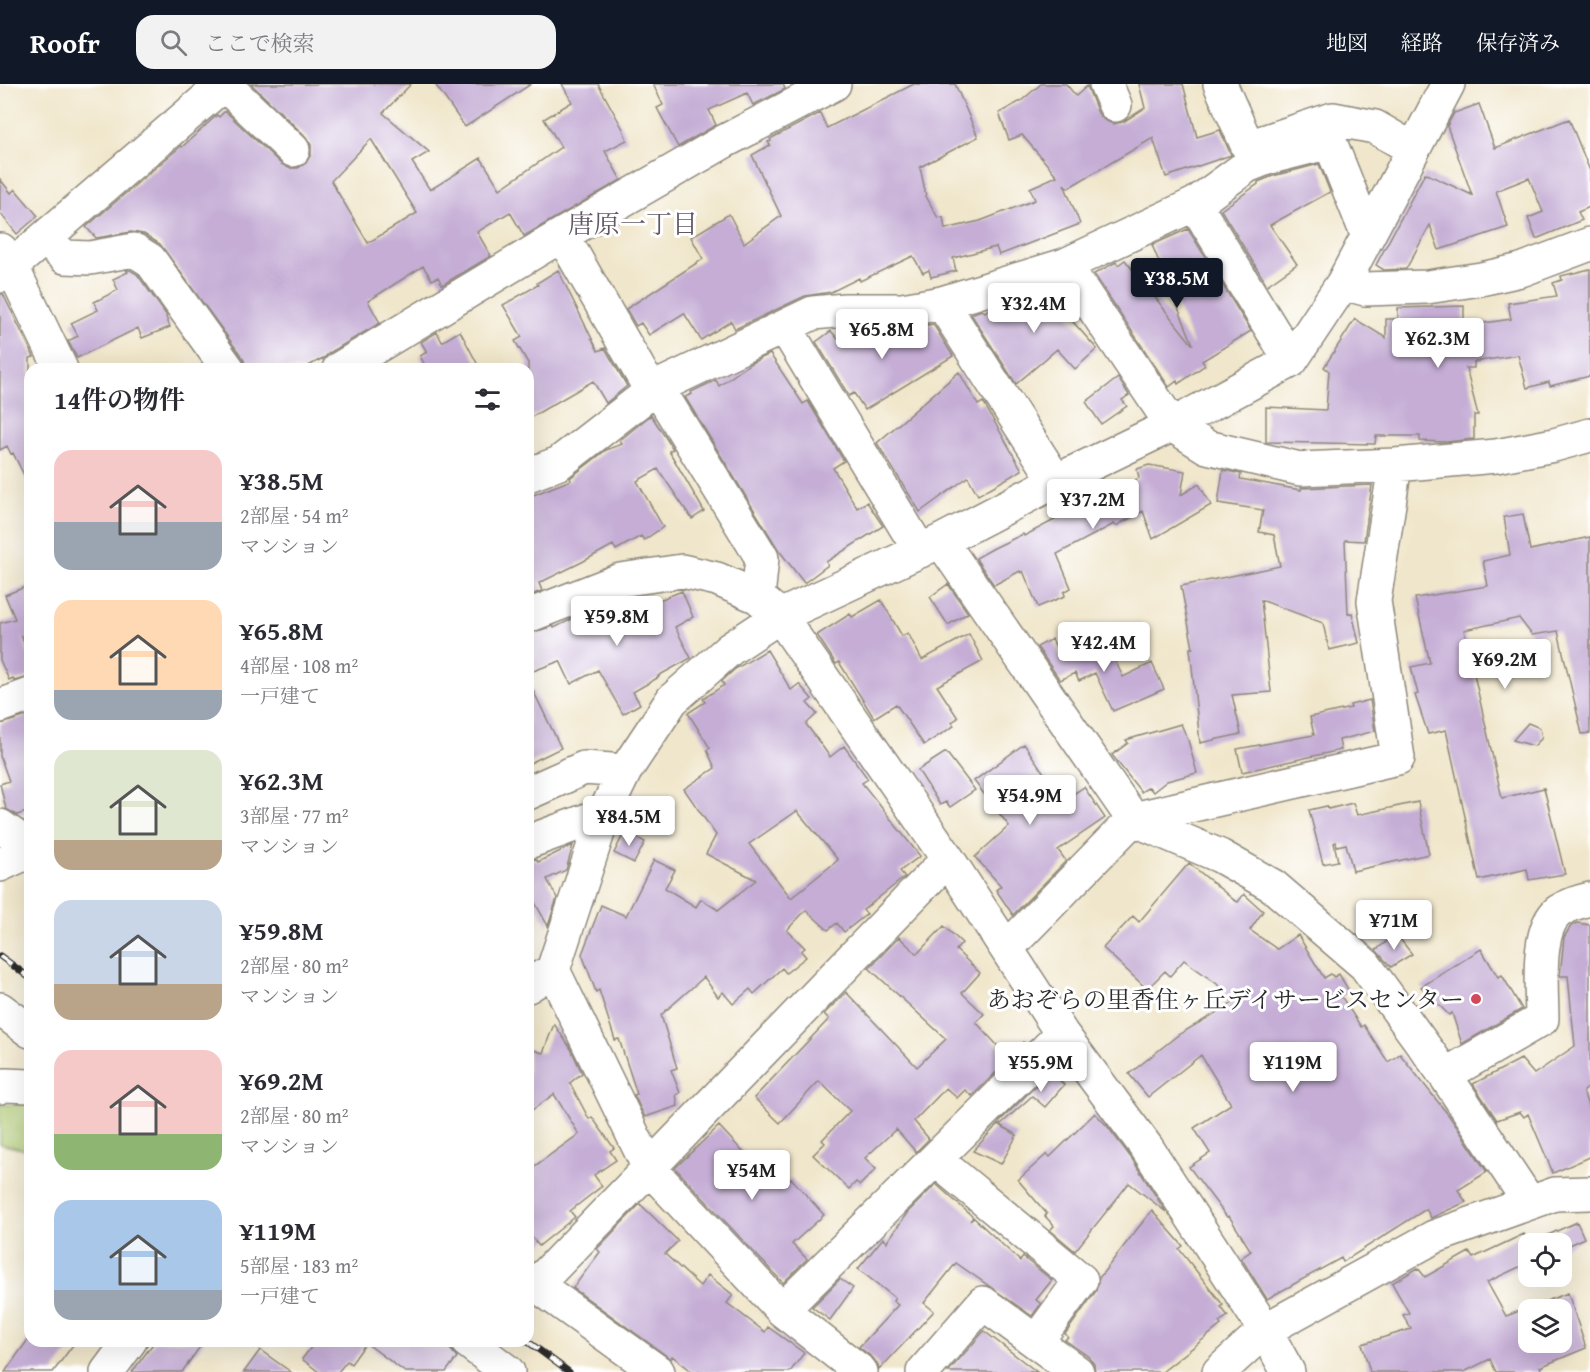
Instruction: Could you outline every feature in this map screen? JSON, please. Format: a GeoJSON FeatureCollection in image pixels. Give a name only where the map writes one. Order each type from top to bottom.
{"type":"FeatureCollection","features":[{"type":"Feature","properties":{"kind":"street"},"geometry":{"type":"LineString","coordinates":[[58,363],[4,264],[45,239],[224,84],[293,150]]}},
{"type":"Feature","properties":{"kind":"street"},"geometry":{"type":"LineString","coordinates":[[349,363],[562,235],[725,141],[834,84]]}},
{"type":"Feature","properties":{"kind":"street"},"geometry":{"type":"LineString","coordinates":[[1220,84],[1248,147],[1334,119],[1375,127],[1413,149]]}},
{"type":"Feature","properties":{"kind":"street"},"geometry":{"type":"LineString","coordinates":[[861,1372],[782,1310],[650,1168],[541,978],[604,814],[625,771],[672,700],[730,649],[769,607],[931,546],[1056,481],[1172,425],[1291,361],[1343,283],[1448,84]]}},
{"type":"Feature","properties":{"kind":"street"},"geometry":{"type":"LineString","coordinates":[[534,473],[560,463],[657,387],[813,313],[845,310],[902,310],[942,303],[1065,265],[1195,204],[1247,166],[1267,158],[1330,142],[1367,234]]}},
{"type":"Feature","properties":{"kind":"street"},"geometry":{"type":"LineString","coordinates":[[1195,204],[1291,361]]}},
{"type":"Feature","properties":{"kind":"street"},"geometry":{"type":"LineString","coordinates":[[562,235],[644,378],[657,387],[762,558],[769,607]]}},
{"type":"Feature","properties":{"kind":"street"},"geometry":{"type":"LineString","coordinates":[[45,239],[64,256],[90,258],[134,250],[150,260],[224,363]]}},
{"type":"Feature","properties":{"kind":"street"},"geometry":{"type":"LineString","coordinates":[[1343,283],[1365,289],[1427,287],[1460,282],[1521,270],[1590,244]]}},
{"type":"Feature","properties":{"kind":"street"},"geometry":{"type":"LineString","coordinates":[[1065,265],[1172,425],[1207,447],[1300,469],[1395,465],[1496,456],[1554,445],[1590,435]]}},
{"type":"Feature","properties":{"kind":"street"},"geometry":{"type":"LineString","coordinates":[[942,303],[1056,481]]}},
{"type":"Feature","properties":{"kind":"street"},"geometry":{"type":"LineString","coordinates":[[785,327],[931,546],[1133,819],[1220,856],[1273,885],[1365,965],[1445,1075],[1529,1202]]}},
{"type":"Feature","properties":{"kind":"street"},"geometry":{"type":"LineString","coordinates":[[1007,948],[1133,819],[1398,758],[1374,601],[1395,465]]}},
{"type":"Feature","properties":{"kind":"street"},"geometry":{"type":"LineString","coordinates":[[534,614],[620,579],[682,572],[717,579],[769,607],[948,859],[1062,1034],[1147,1148],[1265,1330],[1288,1372]]}},
{"type":"Feature","properties":{"kind":"street"},"geometry":{"type":"LineString","coordinates":[[0,706],[24,697]]}},
{"type":"Feature","properties":{"kind":"street"},"geometry":{"type":"LineString","coordinates":[[534,789],[584,768],[625,771]]}},
{"type":"Feature","properties":{"kind":"street"},"geometry":{"type":"LineString","coordinates":[[534,840],[604,814]]}},
{"type":"Feature","properties":{"kind":"street"},"geometry":{"type":"LineString","coordinates":[[0,826],[24,844]]}},
{"type":"Feature","properties":{"kind":"street"},"geometry":{"type":"LineString","coordinates":[[0,865],[24,852]]}},
{"type":"Feature","properties":{"kind":"street"},"geometry":{"type":"LineString","coordinates":[[534,1280],[650,1168],[948,859]]}},
{"type":"Feature","properties":{"kind":"street"},"geometry":{"type":"LineString","coordinates":[[1445,1075],[1542,1019],[1541,960],[1544,934],[1558,912],[1590,899]]}},
{"type":"Feature","properties":{"kind":"street"},"geometry":{"type":"LineString","coordinates":[[0,1009],[24,1027]]}},
{"type":"Feature","properties":{"kind":"street"},"geometry":{"type":"LineString","coordinates":[[782,1310],[1062,1034]]}},
{"type":"Feature","properties":{"kind":"street"},"geometry":{"type":"LineString","coordinates":[[0,1087],[24,1086]]}},
{"type":"Feature","properties":{"kind":"street"},"geometry":{"type":"LineString","coordinates":[[935,1159],[1081,1280],[1036,1342]]}},
{"type":"Feature","properties":{"kind":"street"},"geometry":{"type":"LineString","coordinates":[[1219,1372],[1265,1330],[1434,1237],[1555,1194],[1590,1193]]}},
{"type":"Feature","properties":{"kind":"street"},"geometry":{"type":"LineString","coordinates":[[534,1283],[658,1372]]}},
{"type":"Feature","properties":{"kind":"street"},"geometry":{"type":"LineString","coordinates":[[923,1372],[983,1302],[1077,1372]]}},
{"type":"Feature","properties":{"kind":"street"},"geometry":{"type":"LineString","coordinates":[[111,1371],[126,1347]]}},
{"type":"Feature","properties":{"kind":"street"},"geometry":{"type":"LineString","coordinates":[[475,1347],[508,1372]]}},
{"type":"Feature","properties":{"kind":"green space"},"geometry":{"type":"Polygon","coordinates":[[[24,1104],[24,1150],[0,1144],[0,1105],[24,1104]]]}},
{"type":"Feature","properties":{"kind":"building"},"geometry":{"type":"Polygon","coordinates":[[[251,84],[411,84],[383,113],[429,152],[412,162],[430,190],[481,158],[500,189],[561,147],[544,119],[572,102],[562,84],[598,84],[627,140],[605,151],[621,180],[524,236],[510,212],[477,232],[491,256],[442,285],[438,277],[432,280],[423,266],[368,301],[380,323],[314,363],[245,363],[160,244],[144,234],[131,232],[96,238],[86,227],[217,115],[219,117],[225,111],[281,164],[289,168],[298,168],[306,163],[311,154],[311,145],[306,137],[251,84]],[[371,139],[331,181],[368,243],[417,213],[371,139]]]}},
{"type":"Feature","properties":{"kind":"building"},"geometry":{"type":"Polygon","coordinates":[[[435,84],[531,84],[465,127],[435,84]]]}},
{"type":"Feature","properties":{"kind":"building"},"geometry":{"type":"Polygon","coordinates":[[[653,84],[783,84],[785,89],[753,105],[747,93],[709,110],[716,125],[678,147],[657,108],[663,105],[653,84]]]}},
{"type":"Feature","properties":{"kind":"building"},"geometry":{"type":"Polygon","coordinates":[[[914,84],[955,84],[978,137],[920,167],[926,196],[938,218],[943,217],[945,229],[980,221],[1035,200],[1030,188],[1057,176],[1022,135],[1009,140],[999,113],[1021,101],[1041,84],[1066,84],[1076,96],[1087,86],[1098,113],[1104,120],[1113,124],[1123,122],[1145,108],[1139,84],[1183,84],[1197,137],[1220,130],[1231,155],[1166,177],[1153,138],[1068,188],[1064,184],[1080,224],[999,255],[996,247],[953,258],[956,271],[931,277],[929,270],[923,273],[913,256],[831,292],[805,296],[735,329],[731,321],[701,340],[684,313],[649,335],[641,323],[636,326],[626,309],[703,259],[691,237],[729,214],[744,243],[781,216],[752,155],[770,145],[768,142],[771,141],[770,139],[820,113],[827,128],[914,84]]]}},
{"type":"Feature","properties":{"kind":"building"},"geometry":{"type":"Polygon","coordinates":[[[1479,104],[1495,148],[1569,119],[1590,171],[1590,207],[1578,212],[1582,220],[1536,239],[1528,218],[1543,212],[1529,178],[1496,191],[1508,227],[1439,250],[1430,225],[1406,269],[1384,270],[1376,265],[1425,173],[1472,195],[1447,126],[1454,113],[1479,104]]]}},
{"type":"Feature","properties":{"kind":"building"},"geometry":{"type":"Polygon","coordinates":[[[1319,164],[1330,192],[1270,225],[1297,264],[1267,285],[1221,210],[1258,182],[1319,164]]]}},
{"type":"Feature","properties":{"kind":"building"},"geometry":{"type":"Polygon","coordinates":[[[0,179],[11,193],[15,189],[38,216],[17,234],[0,213],[0,179]]]}},
{"type":"Feature","properties":{"kind":"building"},"geometry":{"type":"Polygon","coordinates":[[[1188,229],[1251,331],[1202,361],[1205,365],[1178,384],[1177,381],[1169,387],[1094,274],[1116,262],[1118,265],[1125,260],[1193,344],[1152,245],[1188,229]]]}},
{"type":"Feature","properties":{"kind":"building"},"geometry":{"type":"Polygon","coordinates":[[[1590,269],[1590,376],[1550,386],[1549,382],[1527,388],[1518,355],[1474,362],[1474,368],[1466,368],[1478,415],[1474,415],[1474,439],[1446,442],[1420,441],[1420,436],[1376,436],[1375,444],[1266,442],[1266,407],[1326,410],[1329,371],[1324,367],[1355,319],[1386,338],[1386,319],[1398,319],[1398,308],[1464,306],[1464,326],[1511,319],[1508,303],[1557,296],[1553,283],[1562,280],[1561,276],[1590,269]]]}},
{"type":"Feature","properties":{"kind":"building"},"geometry":{"type":"Polygon","coordinates":[[[126,270],[137,274],[167,316],[170,327],[142,338],[138,328],[77,358],[68,341],[78,336],[71,323],[98,310],[94,302],[118,290],[113,279],[128,272],[126,270]]]}},
{"type":"Feature","properties":{"kind":"building"},"geometry":{"type":"Polygon","coordinates":[[[558,270],[598,351],[605,348],[627,386],[606,403],[593,381],[534,415],[534,363],[528,363],[515,341],[522,337],[503,305],[538,285],[537,283],[558,270]]]}},
{"type":"Feature","properties":{"kind":"building"},"geometry":{"type":"Polygon","coordinates":[[[1054,288],[1072,311],[1067,315],[1097,349],[1075,369],[1057,349],[1016,384],[971,314],[982,310],[985,312],[991,307],[1004,303],[1013,317],[1045,291],[1054,288]]]}},
{"type":"Feature","properties":{"kind":"building"},"geometry":{"type":"Polygon","coordinates":[[[0,294],[3,294],[34,357],[30,358],[30,363],[24,363],[24,475],[7,446],[0,450],[0,294]]]}},
{"type":"Feature","properties":{"kind":"building"},"geometry":{"type":"Polygon","coordinates":[[[933,324],[953,356],[865,410],[854,393],[849,396],[816,342],[831,331],[838,339],[855,329],[875,329],[881,338],[897,329],[904,329],[909,336],[933,324]]]}},
{"type":"Feature","properties":{"kind":"building"},"geometry":{"type":"Polygon","coordinates":[[[460,331],[477,363],[424,363],[420,356],[427,352],[421,342],[437,332],[442,342],[460,331]]]}},
{"type":"Feature","properties":{"kind":"building"},"geometry":{"type":"Polygon","coordinates":[[[770,354],[803,404],[808,401],[844,461],[833,468],[857,508],[867,502],[883,526],[826,562],[828,565],[804,583],[778,549],[685,397],[716,380],[719,386],[751,363],[770,354]]]}},
{"type":"Feature","properties":{"kind":"building"},"geometry":{"type":"Polygon","coordinates":[[[959,372],[978,405],[983,402],[1022,470],[978,495],[968,477],[920,512],[877,443],[959,372]]]}},
{"type":"Feature","properties":{"kind":"building"},"geometry":{"type":"Polygon","coordinates":[[[1118,378],[1129,395],[1122,400],[1127,406],[1101,424],[1086,402],[1118,378]]]}},
{"type":"Feature","properties":{"kind":"building"},"geometry":{"type":"Polygon","coordinates":[[[651,415],[673,449],[669,451],[704,511],[692,519],[658,469],[637,481],[663,527],[644,540],[641,536],[616,550],[613,545],[539,583],[542,591],[534,594],[534,495],[571,480],[570,478],[606,450],[622,444],[620,440],[651,415]]]}},
{"type":"Feature","properties":{"kind":"building"},"geometry":{"type":"Polygon","coordinates":[[[1149,465],[1185,471],[1181,495],[1199,484],[1211,505],[1153,539],[1143,511],[1057,554],[1071,588],[1064,592],[1065,596],[1038,607],[1023,571],[994,585],[978,562],[976,558],[994,548],[1023,534],[1024,536],[1087,503],[1089,507],[1139,478],[1137,469],[1149,465]]]}},
{"type":"Feature","properties":{"kind":"building"},"geometry":{"type":"Polygon","coordinates":[[[1223,470],[1241,474],[1240,479],[1301,490],[1301,488],[1372,485],[1364,541],[1345,540],[1348,614],[1352,613],[1359,643],[1329,650],[1323,623],[1261,600],[1271,692],[1232,695],[1241,734],[1200,743],[1190,648],[1193,648],[1181,586],[1280,566],[1274,535],[1259,532],[1263,510],[1218,503],[1223,470]]]}},
{"type":"Feature","properties":{"kind":"building"},"geometry":{"type":"Polygon","coordinates":[[[1523,514],[1530,550],[1590,537],[1590,733],[1582,734],[1558,631],[1532,635],[1519,618],[1464,630],[1502,798],[1544,788],[1565,874],[1529,880],[1527,869],[1479,880],[1446,730],[1428,734],[1415,695],[1418,694],[1411,667],[1430,663],[1415,598],[1488,586],[1483,561],[1510,555],[1504,517],[1523,514]]]}},
{"type":"Feature","properties":{"kind":"building"},"geometry":{"type":"Polygon","coordinates":[[[948,584],[968,613],[948,625],[930,597],[948,584]]]}},
{"type":"Feature","properties":{"kind":"building"},"geometry":{"type":"Polygon","coordinates":[[[24,587],[24,641],[21,635],[24,642],[24,678],[14,681],[13,678],[9,680],[0,660],[0,623],[15,619],[5,595],[24,587]]]}},
{"type":"Feature","properties":{"kind":"building"},"geometry":{"type":"Polygon","coordinates":[[[682,591],[693,617],[675,627],[691,658],[633,692],[640,704],[623,714],[598,670],[571,684],[560,661],[534,671],[534,632],[553,626],[554,628],[578,616],[583,627],[646,602],[647,605],[682,591]]]}},
{"type":"Feature","properties":{"kind":"building"},"geometry":{"type":"Polygon","coordinates":[[[881,600],[902,636],[908,633],[922,660],[969,634],[983,661],[937,686],[958,718],[952,722],[954,726],[924,745],[896,704],[874,718],[839,662],[836,664],[817,635],[850,614],[852,617],[881,600]]]}},
{"type":"Feature","properties":{"kind":"building"},"geometry":{"type":"Polygon","coordinates":[[[1052,639],[1061,657],[1100,639],[1105,650],[1109,648],[1123,677],[1152,663],[1164,689],[1113,711],[1095,673],[1079,681],[1075,673],[1060,680],[1037,647],[1052,639]]]}},
{"type":"Feature","properties":{"kind":"building"},"geometry":{"type":"Polygon","coordinates":[[[767,650],[791,690],[799,684],[812,699],[807,703],[817,714],[806,724],[830,757],[844,746],[868,779],[862,783],[920,856],[900,871],[905,877],[863,910],[867,914],[844,932],[837,923],[828,930],[806,910],[787,930],[805,948],[801,951],[806,957],[786,973],[782,968],[754,994],[750,989],[733,1004],[723,992],[718,997],[704,977],[661,1015],[677,1068],[671,1070],[680,1093],[676,1095],[678,1106],[645,1117],[634,1095],[637,1094],[619,1039],[615,1040],[599,990],[596,992],[582,954],[601,905],[626,916],[654,860],[675,870],[665,888],[696,907],[701,899],[718,910],[756,880],[706,854],[716,835],[684,789],[715,768],[707,750],[710,748],[688,713],[705,702],[703,699],[724,685],[722,681],[735,669],[767,650]],[[797,811],[749,844],[791,898],[838,860],[797,811]]]}},
{"type":"Feature","properties":{"kind":"building"},"geometry":{"type":"Polygon","coordinates":[[[534,692],[561,748],[534,761],[534,692]]]}},
{"type":"Feature","properties":{"kind":"building"},"geometry":{"type":"Polygon","coordinates":[[[1370,700],[1375,731],[1339,740],[1341,750],[1242,772],[1237,749],[1314,735],[1310,717],[1351,708],[1350,705],[1370,700]]]}},
{"type":"Feature","properties":{"kind":"building"},"geometry":{"type":"Polygon","coordinates":[[[24,717],[24,813],[17,815],[6,809],[0,784],[9,781],[0,756],[0,724],[24,717]]]}},
{"type":"Feature","properties":{"kind":"building"},"geometry":{"type":"Polygon","coordinates":[[[1528,723],[1540,728],[1542,738],[1534,746],[1513,740],[1528,723]]]}},
{"type":"Feature","properties":{"kind":"building"},"geometry":{"type":"Polygon","coordinates":[[[1181,724],[1197,773],[1167,781],[1153,792],[1149,787],[1141,792],[1112,755],[1128,743],[1126,740],[1181,724]]]}},
{"type":"Feature","properties":{"kind":"building"},"geometry":{"type":"Polygon","coordinates":[[[1024,744],[1063,801],[1084,787],[1105,818],[1058,850],[1066,861],[1013,915],[996,890],[1001,886],[975,857],[1009,826],[974,781],[1024,744]]]}},
{"type":"Feature","properties":{"kind":"building"},"geometry":{"type":"Polygon","coordinates":[[[946,752],[975,790],[950,807],[946,802],[940,805],[918,770],[946,752]]]}},
{"type":"Feature","properties":{"kind":"building"},"geometry":{"type":"Polygon","coordinates":[[[1418,802],[1429,854],[1353,871],[1346,844],[1337,846],[1336,842],[1334,843],[1338,861],[1323,864],[1309,810],[1327,806],[1328,809],[1353,803],[1357,815],[1418,802]]]}},
{"type":"Feature","properties":{"kind":"building"},"geometry":{"type":"Polygon","coordinates":[[[625,831],[645,842],[634,863],[614,853],[625,831]]]}},
{"type":"Feature","properties":{"kind":"building"},"geometry":{"type":"Polygon","coordinates":[[[573,845],[566,870],[547,879],[557,898],[548,926],[534,901],[534,859],[538,862],[573,845]]]}},
{"type":"Feature","properties":{"kind":"building"},"geometry":{"type":"Polygon","coordinates":[[[1189,863],[1234,900],[1238,902],[1244,894],[1263,911],[1250,930],[1277,949],[1298,935],[1324,978],[1331,974],[1334,977],[1339,974],[1349,991],[1341,996],[1361,1027],[1364,1025],[1388,1062],[1400,1054],[1450,1117],[1487,1172],[1458,1190],[1466,1202],[1431,1218],[1426,1209],[1343,1262],[1341,1258],[1267,1299],[1241,1258],[1251,1251],[1229,1216],[1227,1217],[1189,1167],[1210,1153],[1194,1128],[1231,1104],[1201,1055],[1148,1097],[1129,1074],[1178,1035],[1233,1003],[1217,984],[1184,960],[1170,976],[1165,971],[1147,989],[1103,948],[1133,916],[1139,922],[1189,863]]]}},
{"type":"Feature","properties":{"kind":"building"},"geometry":{"type":"Polygon","coordinates":[[[1577,923],[1590,925],[1590,1086],[1583,1092],[1590,1111],[1590,1157],[1553,1173],[1528,1114],[1524,1117],[1520,1112],[1497,1120],[1473,1084],[1521,1059],[1534,1074],[1575,1046],[1568,976],[1560,976],[1564,937],[1571,926],[1577,923]]]}},
{"type":"Feature","properties":{"kind":"building"},"geometry":{"type":"Polygon","coordinates":[[[944,926],[962,943],[956,950],[980,973],[962,993],[984,1014],[976,1022],[1007,1056],[1023,1042],[1025,1044],[972,1096],[965,1090],[957,1098],[946,1088],[914,1121],[929,1139],[916,1152],[896,1129],[865,1158],[876,1169],[860,1185],[856,1182],[849,1189],[813,1155],[825,1143],[822,1140],[850,1111],[819,1081],[780,1123],[754,1098],[829,1019],[824,1014],[846,992],[917,1067],[946,1039],[869,968],[899,937],[917,954],[944,926]]]}},
{"type":"Feature","properties":{"kind":"building"},"geometry":{"type":"Polygon","coordinates":[[[1396,934],[1412,954],[1391,967],[1376,950],[1396,934]]]}},
{"type":"Feature","properties":{"kind":"building","name":"あおぞらの里香住ヶ丘デイサービスセンター"},"geometry":{"type":"Polygon","coordinates":[[[1481,949],[1498,977],[1502,975],[1522,1009],[1462,1044],[1452,1013],[1449,1015],[1421,987],[1481,949]]]}},
{"type":"Feature","properties":{"kind":"building"},"geometry":{"type":"Polygon","coordinates":[[[554,1024],[571,1049],[582,1073],[570,1083],[589,1119],[592,1117],[614,1148],[610,1151],[616,1160],[594,1175],[602,1186],[570,1211],[575,1217],[539,1246],[534,1240],[534,1167],[579,1134],[554,1094],[534,1109],[534,1050],[543,1053],[554,1024]]]}},
{"type":"Feature","properties":{"kind":"building"},"geometry":{"type":"Polygon","coordinates":[[[1051,1071],[1064,1085],[1045,1107],[1032,1096],[1001,1124],[999,1122],[1051,1071]]]}},
{"type":"Feature","properties":{"kind":"building"},"geometry":{"type":"Polygon","coordinates":[[[1095,1113],[1132,1159],[1166,1212],[1129,1183],[1075,1251],[1050,1230],[1054,1226],[1045,1216],[1047,1214],[1018,1180],[1047,1154],[1050,1157],[1095,1113]]]}},
{"type":"Feature","properties":{"kind":"building"},"geometry":{"type":"Polygon","coordinates":[[[998,1124],[1017,1135],[1001,1164],[973,1151],[998,1124]]]}},
{"type":"Feature","properties":{"kind":"building"},"geometry":{"type":"Polygon","coordinates":[[[719,1126],[756,1166],[766,1157],[788,1181],[791,1178],[824,1215],[792,1244],[807,1259],[783,1283],[675,1168],[719,1126]]]}},
{"type":"Feature","properties":{"kind":"building"},"geometry":{"type":"Polygon","coordinates":[[[936,1184],[973,1217],[970,1221],[974,1218],[1020,1261],[1023,1257],[1052,1280],[1036,1300],[1041,1304],[1032,1316],[956,1263],[924,1303],[934,1311],[879,1370],[873,1358],[859,1347],[898,1305],[893,1301],[895,1298],[858,1269],[883,1238],[887,1242],[907,1213],[936,1184]]]}},
{"type":"Feature","properties":{"kind":"building"},"geometry":{"type":"Polygon","coordinates":[[[640,1204],[678,1241],[665,1254],[700,1286],[708,1275],[733,1295],[727,1303],[765,1332],[768,1327],[804,1353],[790,1372],[693,1372],[672,1356],[671,1359],[573,1288],[600,1252],[597,1249],[640,1204]]]}},
{"type":"Feature","properties":{"kind":"building"},"geometry":{"type":"Polygon","coordinates":[[[1152,1210],[1183,1246],[1179,1249],[1223,1305],[1221,1307],[1228,1316],[1219,1322],[1221,1325],[1162,1372],[1095,1372],[1094,1364],[1089,1357],[1065,1340],[1068,1337],[1065,1334],[1096,1291],[1099,1278],[1152,1210]]]}},
{"type":"Feature","properties":{"kind":"building"},"geometry":{"type":"Polygon","coordinates":[[[1577,1222],[1584,1238],[1572,1243],[1572,1233],[1552,1233],[1577,1222]]]}},
{"type":"Feature","properties":{"kind":"building"},"geometry":{"type":"Polygon","coordinates":[[[1518,1237],[1518,1268],[1487,1282],[1506,1316],[1518,1312],[1518,1353],[1572,1353],[1572,1305],[1586,1348],[1540,1367],[1542,1372],[1496,1372],[1490,1359],[1464,1372],[1370,1372],[1362,1344],[1411,1329],[1403,1315],[1409,1313],[1392,1283],[1418,1268],[1425,1277],[1469,1252],[1473,1258],[1518,1237]]]}},
{"type":"Feature","properties":{"kind":"building"},"geometry":{"type":"Polygon","coordinates":[[[840,1279],[853,1288],[830,1320],[812,1307],[840,1279]]]}},
{"type":"Feature","properties":{"kind":"building"},"geometry":{"type":"Polygon","coordinates":[[[1568,1293],[1570,1299],[1552,1299],[1568,1293]]]}},
{"type":"Feature","properties":{"kind":"building"},"geometry":{"type":"Polygon","coordinates":[[[984,1331],[1037,1372],[948,1372],[984,1331]]]}},
{"type":"Feature","properties":{"kind":"building"},"geometry":{"type":"Polygon","coordinates":[[[24,1345],[72,1347],[53,1372],[5,1372],[24,1345]]]}},
{"type":"Feature","properties":{"kind":"building"},"geometry":{"type":"Polygon","coordinates":[[[151,1347],[200,1347],[182,1372],[132,1372],[151,1347]]]}},
{"type":"Feature","properties":{"kind":"building"},"geometry":{"type":"Polygon","coordinates":[[[311,1347],[363,1347],[351,1364],[347,1361],[338,1372],[319,1372],[302,1359],[311,1347]]]}},
{"type":"Feature","properties":{"kind":"building"},"geometry":{"type":"Polygon","coordinates":[[[371,1347],[450,1347],[457,1357],[446,1372],[405,1372],[371,1347]]]}},
{"type":"Feature","properties":{"kind":"building"},"geometry":{"type":"Polygon","coordinates":[[[260,1350],[291,1372],[244,1372],[260,1350]]]}},
{"type":"Feature","properties":{"kind":"railway"},"geometry":{"type":"LineString","coordinates":[[0,956],[24,974]]}},
{"type":"Feature","properties":{"kind":"railway"},"geometry":{"type":"LineString","coordinates":[[534,1346],[569,1372]]}},
{"type":"Feature","properties":{"kind":"place","name":"あおぞらの里香住ヶ丘デイサービスセンター"},"geometry":{"type":"Point","coordinates":[1476,999]}},
{"type":"Feature","properties":{"kind":"district","name":"唐原一丁目"},"geometry":{"type":"Point","coordinates":[633,223]}}]}
